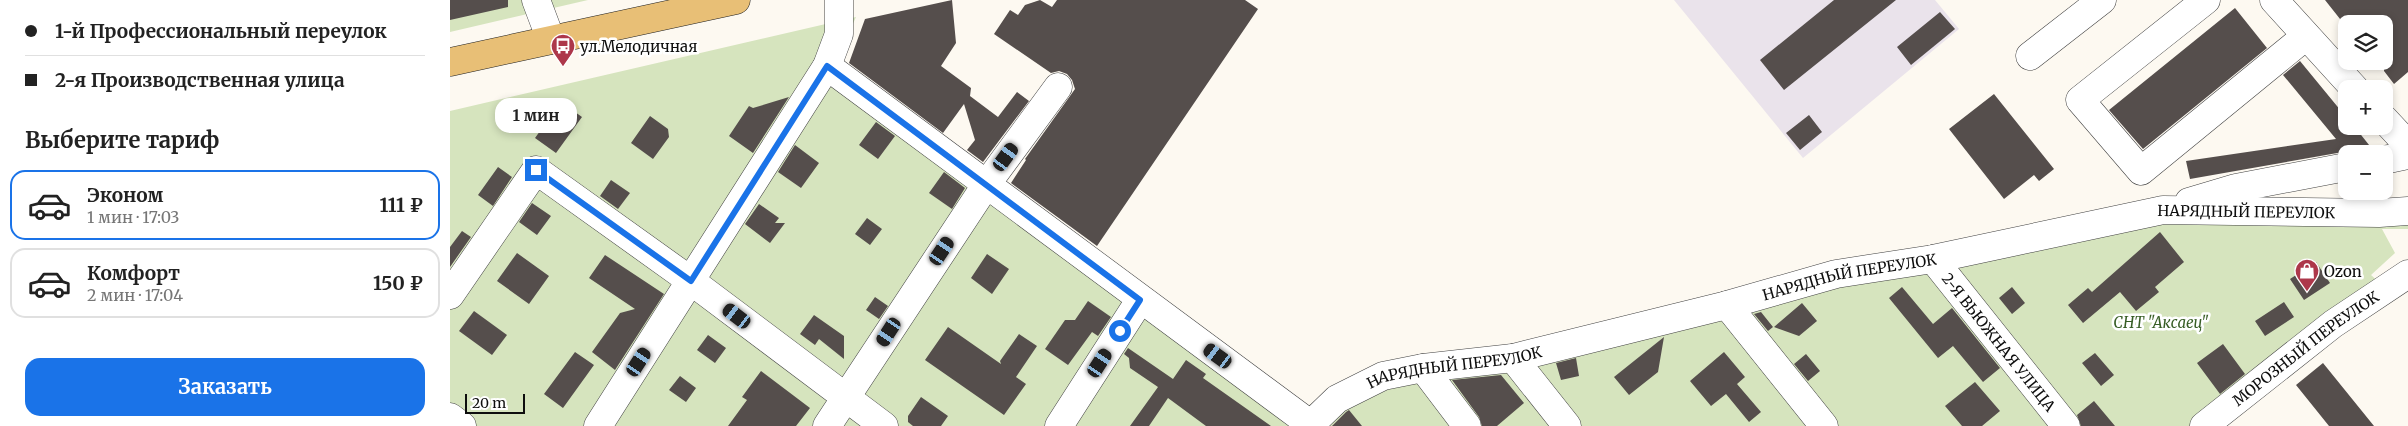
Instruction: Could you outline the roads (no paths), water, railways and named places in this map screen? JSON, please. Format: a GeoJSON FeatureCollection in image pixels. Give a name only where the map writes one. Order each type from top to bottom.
{"type":"FeatureCollection","features":[{"type":"Feature","properties":{"kind":"main road"},"geometry":{"type":"LineString","coordinates":[[450,62],[736,0]]}},
{"type":"Feature","properties":{"kind":"street"},"geometry":{"type":"LineString","coordinates":[[536,0],[551,40]]}},
{"type":"Feature","properties":{"kind":"street"},"geometry":{"type":"LineString","coordinates":[[598,426],[827,66],[839,34],[839,0]]}},
{"type":"Feature","properties":{"kind":"street"},"geometry":{"type":"LineString","coordinates":[[2030,56],[2102,0]]}},
{"type":"Feature","properties":{"kind":"street"},"geometry":{"type":"LineString","coordinates":[[2206,0],[2080,100],[2141,171],[2306,36]]}},
{"type":"Feature","properties":{"kind":"street"},"geometry":{"type":"LineString","coordinates":[[2274,0],[2347,80]]}},
{"type":"Feature","properties":{"kind":"street"},"geometry":{"type":"LineString","coordinates":[[827,66],[1310,425]]}},
{"type":"Feature","properties":{"kind":"street"},"geometry":{"type":"LineString","coordinates":[[827,426],[986,186],[1058,87]]}},
{"type":"Feature","properties":{"kind":"street"},"geometry":{"type":"LineString","coordinates":[[2393,129],[2408,145]]}},
{"type":"Feature","properties":{"kind":"street"},"geometry":{"type":"LineString","coordinates":[[2393,158],[2408,155]]}},
{"type":"Feature","properties":{"kind":"street"},"geometry":{"type":"LineString","coordinates":[[2164,210],[2236,188],[2338,169]]}},
{"type":"Feature","properties":{"kind":"street"},"geometry":{"type":"LineString","coordinates":[[450,295],[536,170],[691,281],[884,426]]}},
{"type":"Feature","properties":{"kind":"street","name":"НАРЯДНЫЙ ПЕРЕУЛОК"},"geometry":{"type":"LineString","coordinates":[[1310,425],[1336,399],[1383,376],[1423,368],[1513,358],[1727,305],[1836,274],[1933,259],[2164,210],[2379,213],[2408,211]]}},
{"type":"Feature","properties":{"kind":"street","name":"2-Я ВЬЮЖНАЯ УЛИЦА"},"geometry":{"type":"LineString","coordinates":[[1933,259],[2066,426]]}},
{"type":"Feature","properties":{"kind":"street","name":"МОРОЗНЫЙ ПЕРЕУЛОК"},"geometry":{"type":"LineString","coordinates":[[2204,426],[2333,324],[2408,274]]}},
{"type":"Feature","properties":{"kind":"street"},"geometry":{"type":"LineString","coordinates":[[1059,426],[1140,300]]}},
{"type":"Feature","properties":{"kind":"street"},"geometry":{"type":"LineString","coordinates":[[1727,305],[1824,426]]}},
{"type":"Feature","properties":{"kind":"street"},"geometry":{"type":"LineString","coordinates":[[1513,358],[1567,426]]}},
{"type":"Feature","properties":{"kind":"street"},"geometry":{"type":"LineString","coordinates":[[1423,368],[1467,426]]}},
{"type":"Feature","properties":{"kind":"street"},"geometry":{"type":"LineString","coordinates":[[450,417],[462,426]]}},
{"type":"Feature","properties":{"kind":"place","name":"ул.Мелодичная"},"geometry":{"type":"Point","coordinates":[563,67]}},
{"type":"Feature","properties":{"kind":"place","name":"Ozon"},"geometry":{"type":"Point","coordinates":[2307,292]}},
{"type":"Feature","properties":{"kind":"park label","name":"СНТ \"Аксаец\""},"geometry":{"type":"Point","coordinates":[2161,322]}}]}
